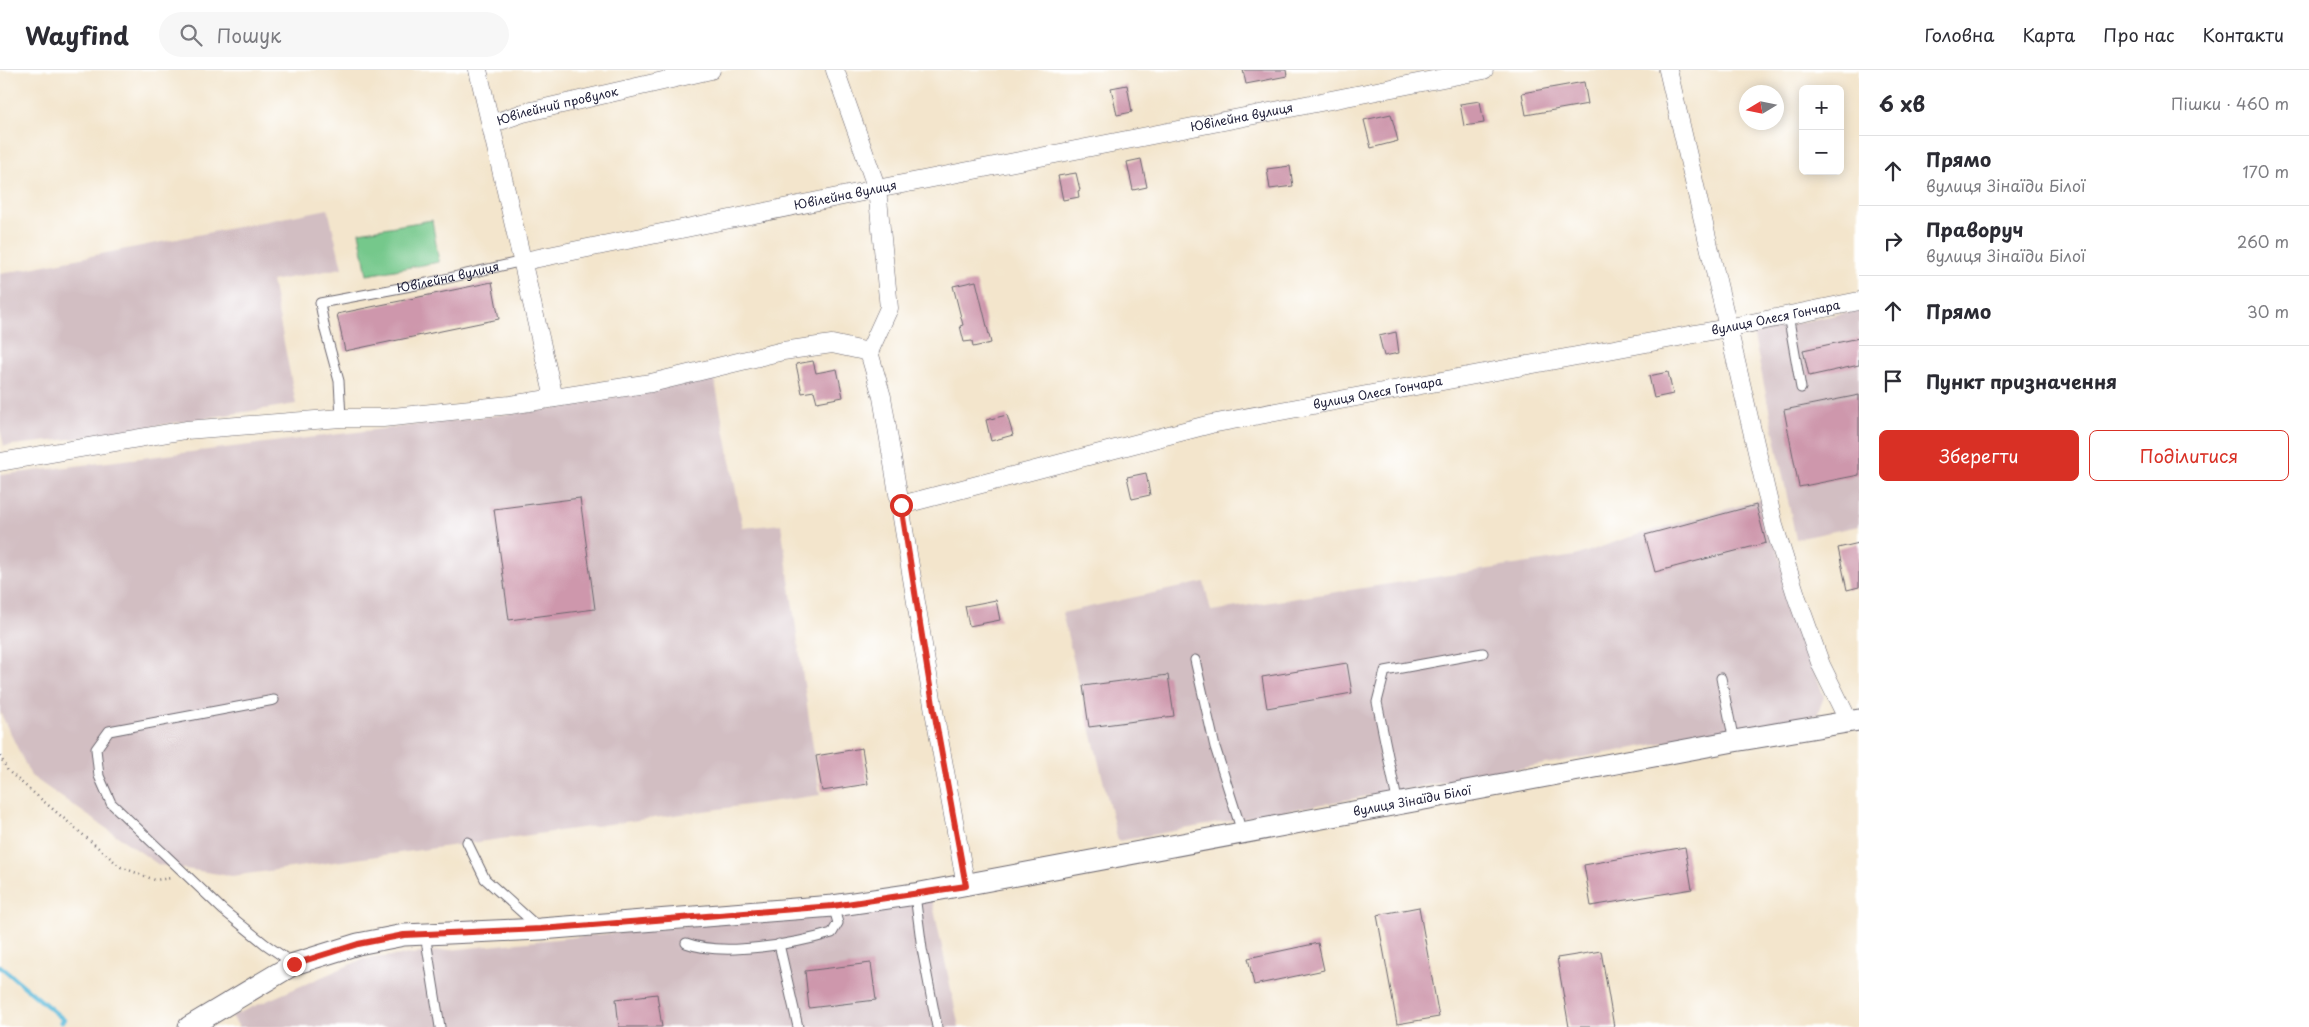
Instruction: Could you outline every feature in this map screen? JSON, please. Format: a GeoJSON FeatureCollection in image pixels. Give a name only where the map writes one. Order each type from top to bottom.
{"type":"FeatureCollection","features":[{"type":"Feature","properties":{"kind":"street"},"geometry":{"type":"LineString","coordinates":[[478,70],[511,216],[524,261],[554,398]]}},
{"type":"Feature","properties":{"kind":"street","name":"Ювілейний провулок"},"geometry":{"type":"LineString","coordinates":[[491,124],[523,113],[711,70]]}},
{"type":"Feature","properties":{"kind":"street"},"geometry":{"type":"LineString","coordinates":[[835,70],[877,189],[889,308],[869,352],[882,397],[934,711],[966,886]]}},
{"type":"Feature","properties":{"kind":"street","name":"Ювілейна вулиця"},"geometry":{"type":"LineString","coordinates":[[524,261],[877,189],[1484,70]]}},
{"type":"Feature","properties":{"kind":"street"},"geometry":{"type":"LineString","coordinates":[[1668,70],[1775,529],[1821,665],[1854,721]]}},
{"type":"Feature","properties":{"kind":"street","name":"вулиця Олеся Гончара"},"geometry":{"type":"LineString","coordinates":[[901,505],[1211,424],[1727,328],[1859,301]]}},
{"type":"Feature","properties":{"kind":"street"},"geometry":{"type":"LineString","coordinates":[[0,462],[186,430],[342,418],[382,418],[510,405],[651,383],[783,351],[832,344],[869,352]]}},
{"type":"Feature","properties":{"kind":"street","name":"вулиця Зінаїди Білої"},"geometry":{"type":"LineString","coordinates":[[189,1027],[294,964],[358,944],[404,935],[541,929],[833,906],[915,894],[966,886],[1242,832],[1398,806],[1734,741],[1854,721]]}},
{"type":"Feature","properties":{"kind":"lane","name":"Ювілейна вулиця"},"geometry":{"type":"LineString","coordinates":[[342,418],[340,381],[325,330],[320,303],[428,283],[524,261]]}},
{"type":"Feature","properties":{"kind":"lane"},"geometry":{"type":"LineString","coordinates":[[1788,316],[1801,388]]}},
{"type":"Feature","properties":{"kind":"lane"},"geometry":{"type":"LineString","coordinates":[[1398,806],[1377,702],[1385,671],[1483,653]]}},
{"type":"Feature","properties":{"kind":"lane"},"geometry":{"type":"LineString","coordinates":[[1195,660],[1216,747],[1242,832]]}},
{"type":"Feature","properties":{"kind":"lane"},"geometry":{"type":"LineString","coordinates":[[1721,678],[1734,741]]}},
{"type":"Feature","properties":{"kind":"lane"},"geometry":{"type":"LineString","coordinates":[[274,700],[109,730],[96,749],[99,776],[111,803],[186,877],[265,944],[294,964]]}},
{"type":"Feature","properties":{"kind":"lane"},"geometry":{"type":"LineString","coordinates":[[467,842],[486,879],[541,929]]}},
{"type":"Feature","properties":{"kind":"lane"},"geometry":{"type":"LineString","coordinates":[[915,894],[922,949],[936,1027]]}},
{"type":"Feature","properties":{"kind":"lane"},"geometry":{"type":"LineString","coordinates":[[686,943],[694,946],[723,949],[805,941],[832,933],[838,923],[833,906]]}},
{"type":"Feature","properties":{"kind":"lane"},"geometry":{"type":"LineString","coordinates":[[425,934],[440,1027]]}},
{"type":"Feature","properties":{"kind":"lane"},"geometry":{"type":"LineString","coordinates":[[779,944],[798,1027]]}},
{"type":"Feature","properties":{"kind":"path"},"geometry":{"type":"LineString","coordinates":[[0,756],[8,771],[121,867],[155,880],[186,877]]}},
{"type":"Feature","properties":{"kind":"shaded area"},"geometry":{"type":"Polygon","coordinates":[[[328,209],[342,268],[272,281],[296,404],[79,438],[4,446],[0,429],[0,274],[328,209]]]}},
{"type":"Feature","properties":{"kind":"shaded area"},"geometry":{"type":"Polygon","coordinates":[[[1859,310],[1859,526],[1796,539],[1753,332],[1859,310]]]}},
{"type":"Feature","properties":{"kind":"shaded area"},"geometry":{"type":"Polygon","coordinates":[[[714,376],[743,528],[781,524],[820,795],[232,876],[159,865],[31,776],[0,712],[0,475],[565,407],[714,376]]]}},
{"type":"Feature","properties":{"kind":"shaded area"},"geometry":{"type":"Polygon","coordinates":[[[1762,499],[1807,649],[1824,697],[1817,715],[1118,841],[1062,613],[1204,582],[1211,611],[1575,556],[1630,537],[1762,499]]]}},
{"type":"Feature","properties":{"kind":"shaded area"},"geometry":{"type":"Polygon","coordinates":[[[932,900],[959,1027],[239,1027],[232,1016],[363,959],[932,900]]]}},
{"type":"Feature","properties":{"kind":"green space"},"geometry":{"type":"Polygon","coordinates":[[[432,220],[439,262],[367,275],[359,232],[432,220]]]}},
{"type":"Feature","properties":{"kind":"building"},"geometry":{"type":"Polygon","coordinates":[[[1243,70],[1286,70],[1287,76],[1246,84],[1243,70]]]}},
{"type":"Feature","properties":{"kind":"building"},"geometry":{"type":"Polygon","coordinates":[[[1584,82],[1588,104],[1526,115],[1522,93],[1584,82]]]}},
{"type":"Feature","properties":{"kind":"building"},"geometry":{"type":"Polygon","coordinates":[[[1127,85],[1132,112],[1117,115],[1111,88],[1127,85]]]}},
{"type":"Feature","properties":{"kind":"building"},"geometry":{"type":"Polygon","coordinates":[[[1480,101],[1484,123],[1464,126],[1460,104],[1480,101]]]}},
{"type":"Feature","properties":{"kind":"building"},"geometry":{"type":"Polygon","coordinates":[[[1391,114],[1398,141],[1371,148],[1364,120],[1391,114]]]}},
{"type":"Feature","properties":{"kind":"building"},"geometry":{"type":"Polygon","coordinates":[[[1141,159],[1147,187],[1133,190],[1127,162],[1141,159]]]}},
{"type":"Feature","properties":{"kind":"building"},"geometry":{"type":"Polygon","coordinates":[[[1290,166],[1293,186],[1270,189],[1267,169],[1290,166]]]}},
{"type":"Feature","properties":{"kind":"building"},"geometry":{"type":"Polygon","coordinates":[[[1076,173],[1080,190],[1078,191],[1079,197],[1063,200],[1058,176],[1076,173]]]}},
{"type":"Feature","properties":{"kind":"building"},"geometry":{"type":"Polygon","coordinates":[[[976,281],[991,343],[973,347],[972,341],[964,342],[960,326],[963,325],[953,286],[976,281]]]}},
{"type":"Feature","properties":{"kind":"building"},"geometry":{"type":"Polygon","coordinates":[[[492,282],[499,319],[345,351],[337,314],[492,282]]]}},
{"type":"Feature","properties":{"kind":"building"},"geometry":{"type":"Polygon","coordinates":[[[1396,332],[1399,353],[1384,356],[1379,336],[1396,332]]]}},
{"type":"Feature","properties":{"kind":"building"},"geometry":{"type":"Polygon","coordinates":[[[1859,338],[1859,365],[1809,376],[1803,350],[1859,338]]]}},
{"type":"Feature","properties":{"kind":"building"},"geometry":{"type":"Polygon","coordinates":[[[813,361],[816,373],[837,369],[843,397],[817,402],[814,391],[802,393],[796,364],[813,361]]]}},
{"type":"Feature","properties":{"kind":"building"},"geometry":{"type":"Polygon","coordinates":[[[1668,372],[1673,394],[1654,398],[1649,376],[1668,372]]]}},
{"type":"Feature","properties":{"kind":"building"},"geometry":{"type":"Polygon","coordinates":[[[1859,395],[1859,475],[1799,487],[1784,410],[1859,395]]]}},
{"type":"Feature","properties":{"kind":"building"},"geometry":{"type":"Polygon","coordinates":[[[1007,415],[1013,435],[991,441],[986,420],[1007,415]]]}},
{"type":"Feature","properties":{"kind":"building"},"geometry":{"type":"Polygon","coordinates":[[[1146,473],[1150,495],[1132,499],[1127,477],[1146,473]]]}},
{"type":"Feature","properties":{"kind":"building"},"geometry":{"type":"Polygon","coordinates":[[[580,498],[595,609],[509,620],[494,509],[580,498]]]}},
{"type":"Feature","properties":{"kind":"building"},"geometry":{"type":"Polygon","coordinates":[[[1756,505],[1766,543],[1655,572],[1645,535],[1756,505]]]}},
{"type":"Feature","properties":{"kind":"building"},"geometry":{"type":"Polygon","coordinates":[[[1859,543],[1859,587],[1847,590],[1838,548],[1859,543]]]}},
{"type":"Feature","properties":{"kind":"building"},"geometry":{"type":"Polygon","coordinates":[[[996,600],[1000,620],[969,626],[965,606],[996,600]]]}},
{"type":"Feature","properties":{"kind":"building"},"geometry":{"type":"Polygon","coordinates":[[[1347,663],[1352,693],[1267,708],[1262,677],[1347,663]]]}},
{"type":"Feature","properties":{"kind":"building"},"geometry":{"type":"Polygon","coordinates":[[[1168,675],[1174,716],[1089,727],[1083,686],[1168,675]]]}},
{"type":"Feature","properties":{"kind":"building"},"geometry":{"type":"Polygon","coordinates":[[[862,748],[868,784],[822,791],[816,756],[862,748]]]}},
{"type":"Feature","properties":{"kind":"building"},"geometry":{"type":"Polygon","coordinates":[[[1685,847],[1692,889],[1591,906],[1584,865],[1685,847]]]}},
{"type":"Feature","properties":{"kind":"building"},"geometry":{"type":"Polygon","coordinates":[[[1419,907],[1439,1017],[1397,1024],[1377,915],[1419,907]]]}},
{"type":"Feature","properties":{"kind":"building"},"geometry":{"type":"Polygon","coordinates":[[[1318,943],[1324,970],[1254,985],[1248,958],[1318,943]]]}},
{"type":"Feature","properties":{"kind":"building"},"geometry":{"type":"Polygon","coordinates":[[[1601,951],[1614,1027],[1569,1027],[1557,958],[1601,951]]]}},
{"type":"Feature","properties":{"kind":"building"},"geometry":{"type":"Polygon","coordinates":[[[871,963],[876,1000],[809,1008],[805,971],[871,963]]]}},
{"type":"Feature","properties":{"kind":"building"},"geometry":{"type":"Polygon","coordinates":[[[657,994],[662,1027],[619,1027],[616,999],[657,994]]]}},
{"type":"Feature","properties":{"kind":"waterway"},"geometry":{"type":"LineString","coordinates":[[0,966],[64,1020],[61,1022]]}},
{"type":"Feature","properties":{"kind":"route"},"geometry":{"type":"LineString","coordinates":[[294,964],[358,944],[404,935],[541,929],[833,906],[966,886],[934,711],[901,505]]}}]}
